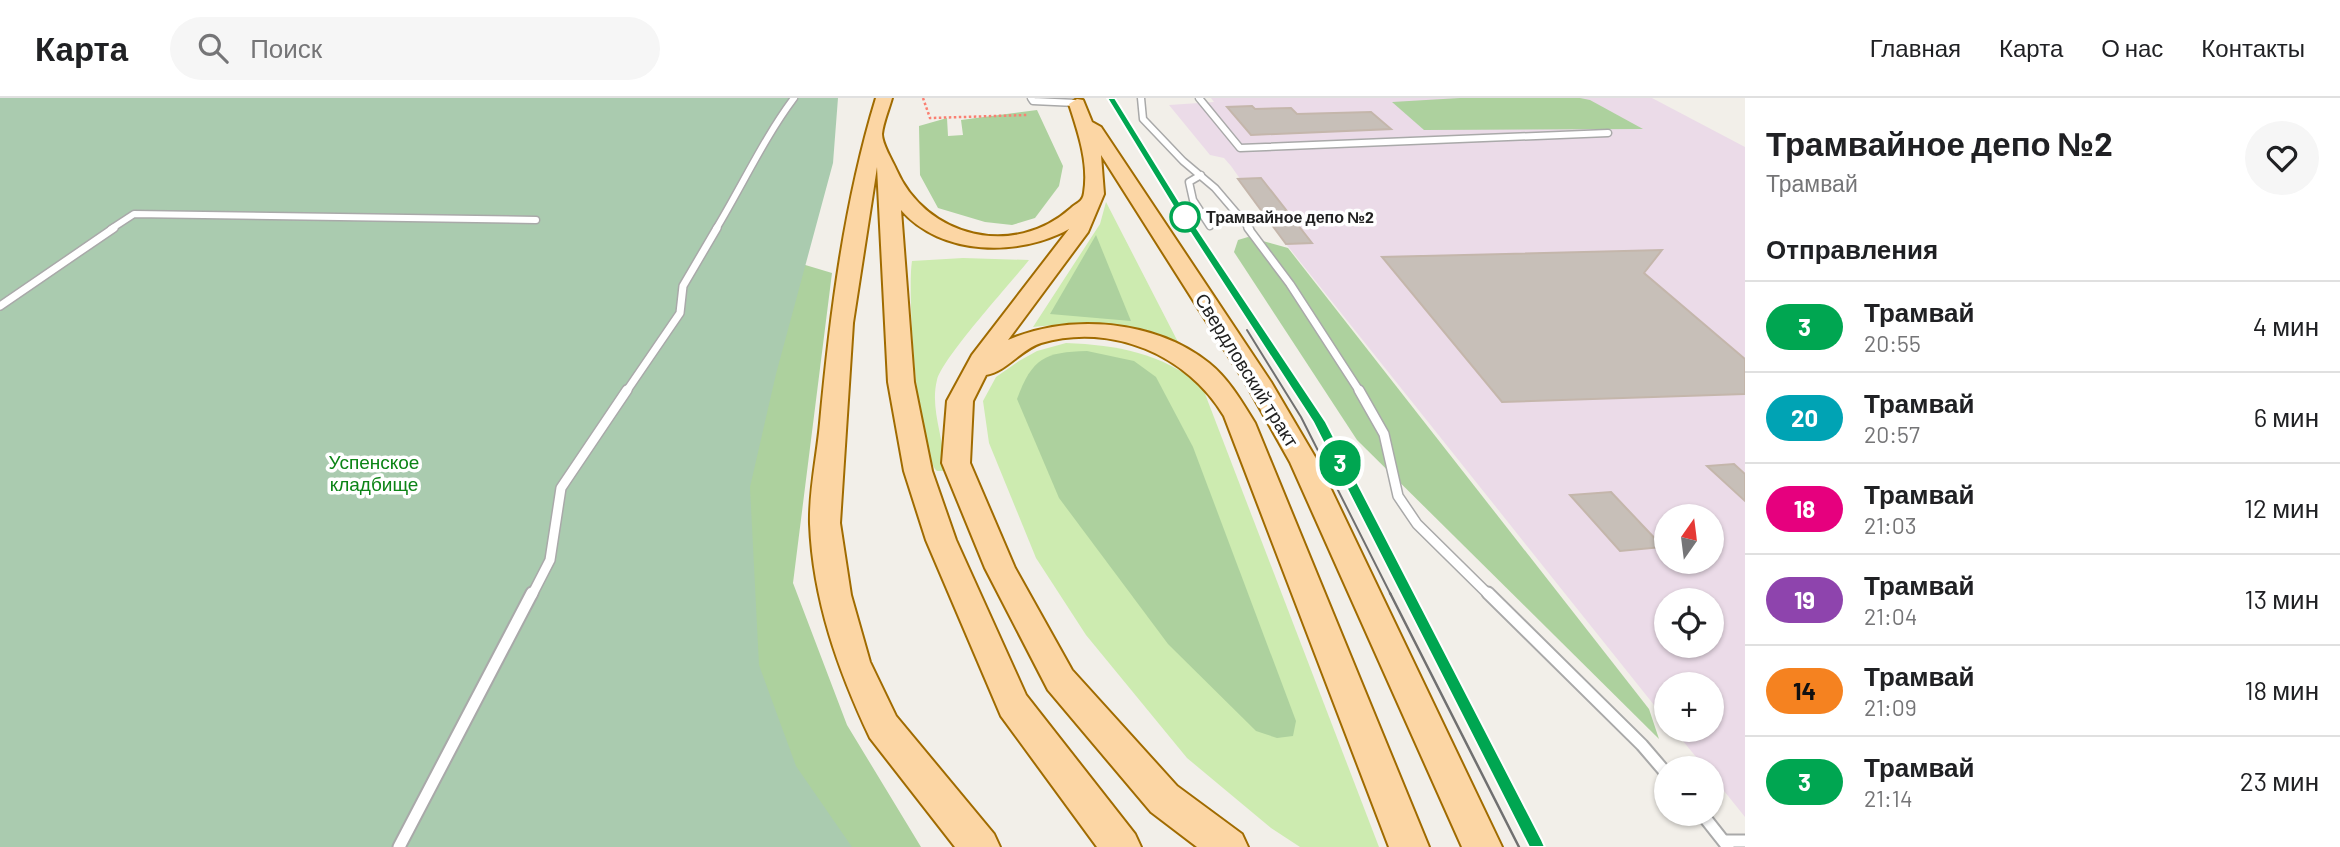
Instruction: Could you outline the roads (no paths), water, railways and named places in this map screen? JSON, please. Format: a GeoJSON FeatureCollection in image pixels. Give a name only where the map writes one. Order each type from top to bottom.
{"type":"FeatureCollection","features":[{"type":"Feature","properties":{"kind":"main road"},"geometry":{"type":"LineString","coordinates":[[884,98],[873,136],[841,323],[825,523],[835,596],[853,662],[883,727],[980,847]]}},
{"type":"Feature","properties":{"kind":"main road"},"geometry":{"type":"LineString","coordinates":[[1076,102],[1092,148],[1094,194],[1077,232],[984,355],[960,401],[956,463],[1000,568],[1060,680],[1164,799],[1228,847]]}},
{"type":"Feature","properties":{"kind":"main road","name":"Свердловский тракт"},"geometry":{"type":"LineString","coordinates":[[1076,102],[1258,382],[1304,462],[1482,847]]}},
{"type":"Feature","properties":{"kind":"main road"},"geometry":{"type":"LineString","coordinates":[[873,136],[901,199],[923,219],[943,230],[990,241],[1023,239],[1052,232],[1074,218],[1094,194]]}},
{"type":"Feature","properties":{"kind":"main road"},"geometry":{"type":"LineString","coordinates":[[889,174],[901,382],[925,494],[941,540],[1013,705],[1121,847]]}},
{"type":"Feature","properties":{"kind":"main road"},"geometry":{"type":"LineString","coordinates":[[960,401],[982,372],[1012,347],[1055,332],[1129,335],[1168,348],[1199,367],[1224,393],[1242,423],[1408,844]]}},
{"type":"Feature","properties":{"kind":"lane"},"geometry":{"type":"LineString","coordinates":[[400,847],[550,561],[561,488],[680,313],[683,286],[766,144],[773,126],[794,98]]}},
{"type":"Feature","properties":{"kind":"lane"},"geometry":{"type":"LineString","coordinates":[[1031,98],[1033,101],[1076,102]]}},
{"type":"Feature","properties":{"kind":"lane"},"geometry":{"type":"LineString","coordinates":[[1141,98],[1143,119],[1231,207],[1283,275],[1377,418],[1398,496],[1417,524],[1654,759]]}},
{"type":"Feature","properties":{"kind":"lane"},"geometry":{"type":"LineString","coordinates":[[1199,98],[1240,148],[1608,133]]}},
{"type":"Feature","properties":{"kind":"lane"},"geometry":{"type":"LineString","coordinates":[[1201,175],[1189,182],[1193,200],[1210,226]]}},
{"type":"Feature","properties":{"kind":"lane"},"geometry":{"type":"LineString","coordinates":[[0,306],[134,214],[536,220]]}},
{"type":"Feature","properties":{"kind":"lane"},"geometry":{"type":"LineString","coordinates":[[1712,826],[1727,844],[1745,841]]}},
{"type":"Feature","properties":{"kind":"tram line"},"geometry":{"type":"LineString","coordinates":[[1111,98],[1177,206],[1319,422],[1407,595]]}},
{"type":"Feature","properties":{"kind":"tram line","name":"3"},"geometry":{"type":"LineString","coordinates":[[1111,98],[1177,206],[1319,422],[1535,847]]}},
{"type":"Feature","properties":{"kind":"tram line"},"geometry":{"type":"LineString","coordinates":[[1247,330],[1301,417],[1391,595]]}},
{"type":"Feature","properties":{"kind":"tram line"},"geometry":{"type":"LineString","coordinates":[[1390,593],[1519,847]]}},
{"type":"Feature","properties":{"kind":"tram line"},"geometry":{"type":"LineString","coordinates":[[1406,593],[1535,847]]}},
{"type":"Feature","properties":{"kind":"place","name":"Трамвайное депо №2"},"geometry":{"type":"Point","coordinates":[1185,217]}},
{"type":"Feature","properties":{"kind":"park label","name":"Успенское кладбище"},"geometry":{"type":"Point","coordinates":[374,473]}}]}
